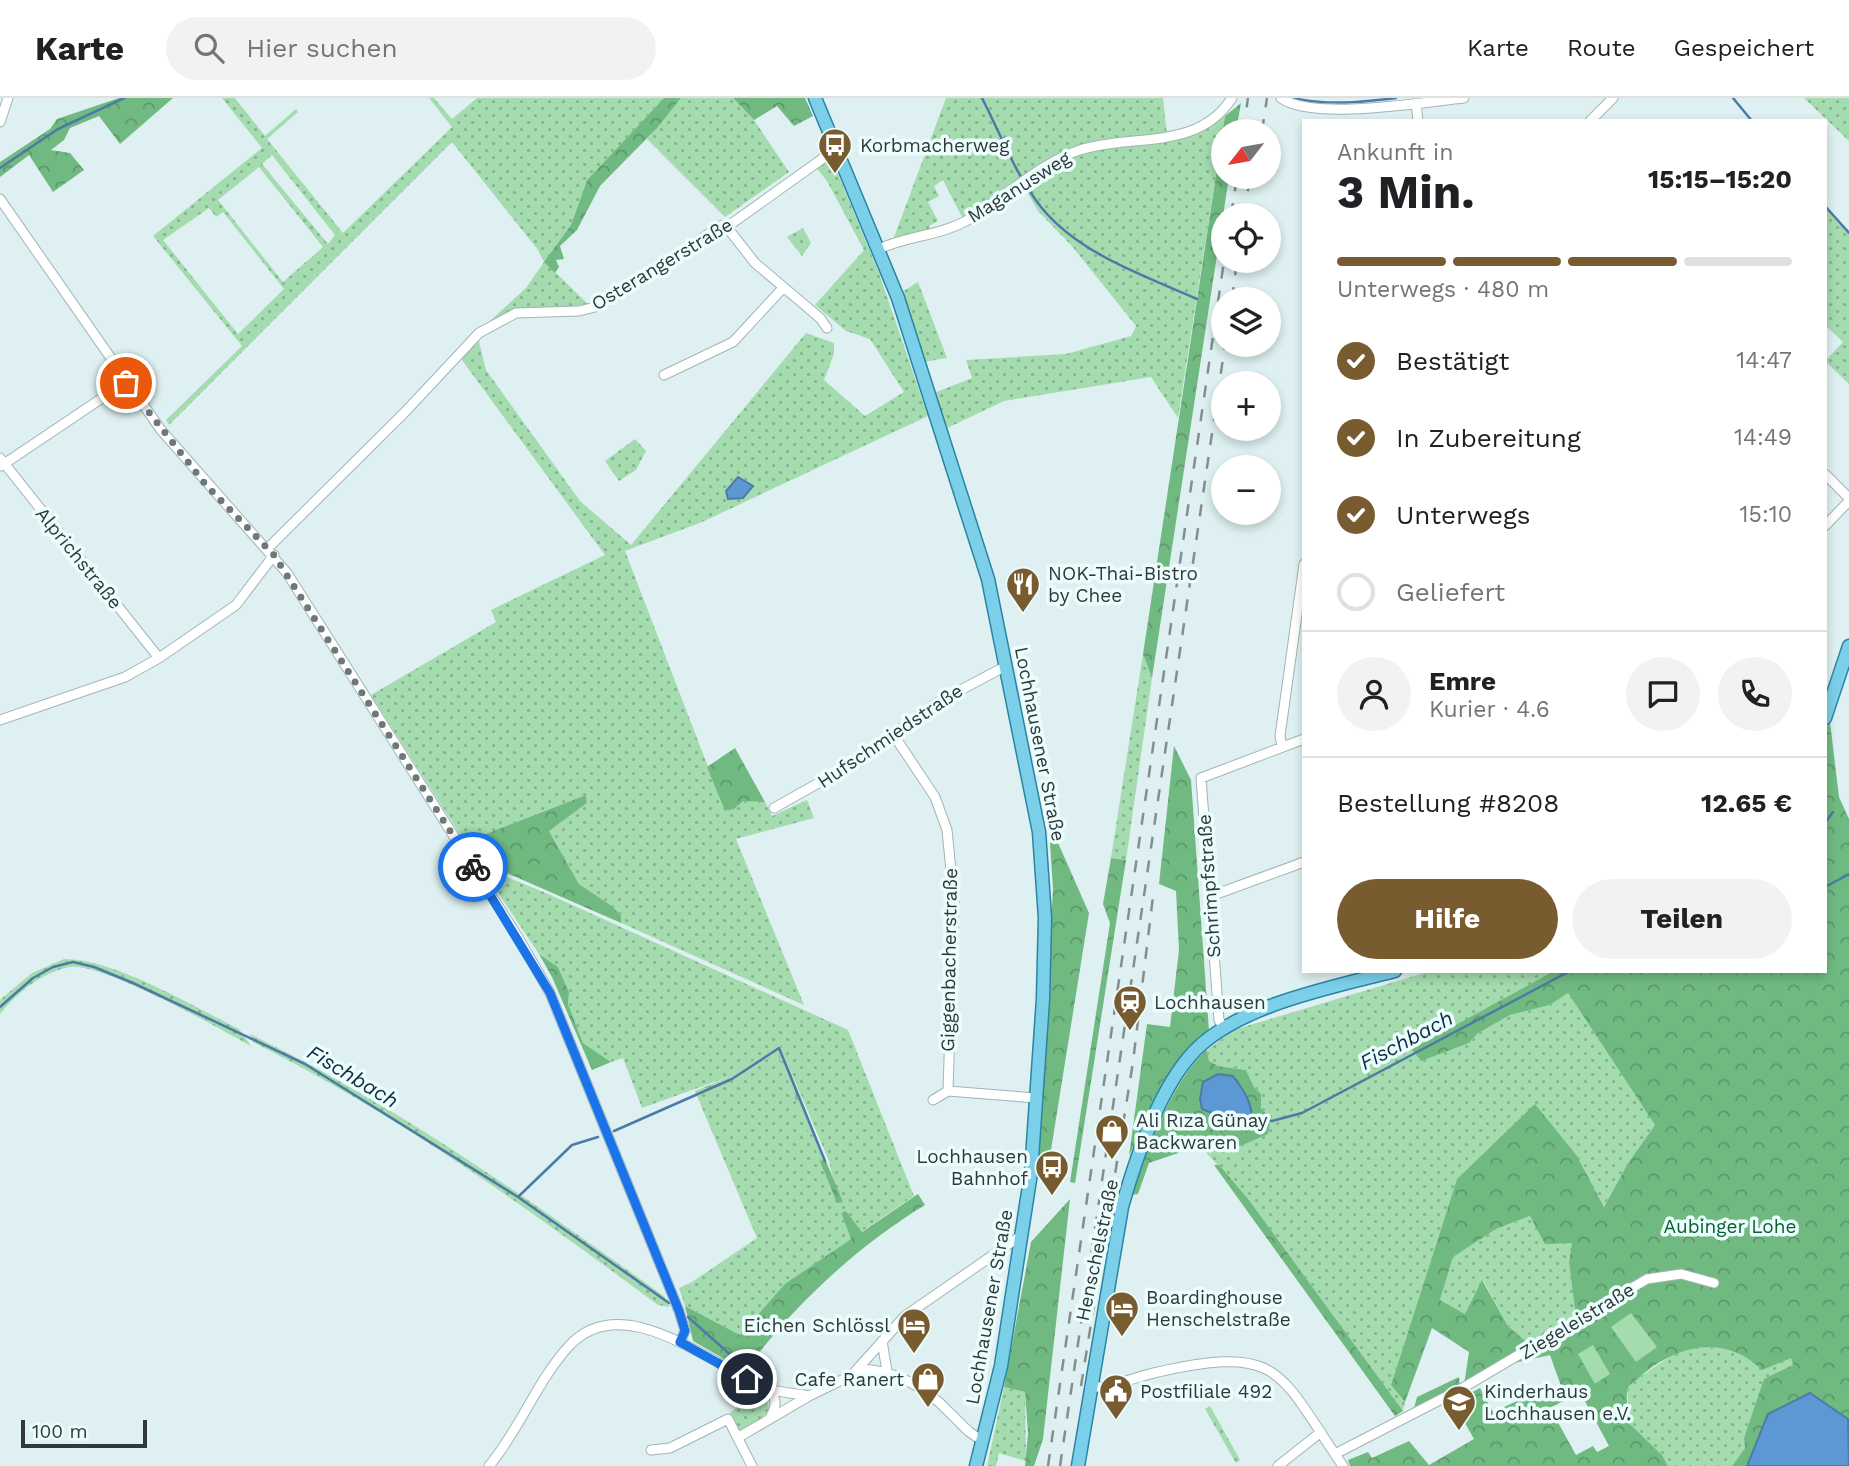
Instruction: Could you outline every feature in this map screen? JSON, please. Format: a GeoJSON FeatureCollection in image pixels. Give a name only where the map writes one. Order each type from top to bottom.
{"type":"FeatureCollection","features":[{"type":"Feature","properties":{"kind":"main road","name":"Lochhausener Straße"},"geometry":{"type":"LineString","coordinates":[[815,98],[879,249],[913,343],[988,579],[1033,792],[1042,855],[1043,999],[1031,1174],[1001,1366],[976,1466]]}},
{"type":"Feature","properties":{"kind":"main road"},"geometry":{"type":"LineString","coordinates":[[1827,712],[1849,646]]}},
{"type":"Feature","properties":{"kind":"main road","name":"Henschelstraße"},"geometry":{"type":"LineString","coordinates":[[1079,1466],[1109,1272],[1131,1177],[1179,1073],[1190,1056],[1224,1029],[1270,1007],[1388,973]]}},
{"type":"Feature","properties":{"kind":"street"},"geometry":{"type":"LineString","coordinates":[[0,122],[8,98]]}},
{"type":"Feature","properties":{"kind":"street","name":"Maganusweg"},"geometry":{"type":"LineString","coordinates":[[879,249],[907,239],[940,233],[965,222],[1080,149],[1156,141],[1196,129],[1218,117],[1232,98]]}},
{"type":"Feature","properties":{"kind":"street"},"geometry":{"type":"LineString","coordinates":[[1281,98],[1299,105],[1334,110],[1464,98]]}},
{"type":"Feature","properties":{"kind":"street"},"geometry":{"type":"LineString","coordinates":[[1592,119],[1613,98]]}},
{"type":"Feature","properties":{"kind":"street"},"geometry":{"type":"LineString","coordinates":[[1416,103],[1418,119]]}},
{"type":"Feature","properties":{"kind":"street","name":"Osterangerstraße"},"geometry":{"type":"LineString","coordinates":[[0,720],[125,677],[159,658],[236,605],[271,552],[479,333],[516,313],[579,312],[594,307],[624,291],[720,226],[726,226],[822,159],[835,146]]}},
{"type":"Feature","properties":{"kind":"street"},"geometry":{"type":"LineString","coordinates":[[0,199],[126,383],[206,485],[271,552],[519,939],[550,993],[679,1311],[685,1331],[680,1342]]}},
{"type":"Feature","properties":{"kind":"street"},"geometry":{"type":"LineString","coordinates":[[726,226],[755,263],[820,318],[827,328]]}},
{"type":"Feature","properties":{"kind":"street"},"geometry":{"type":"LineString","coordinates":[[664,375],[733,342],[783,288]]}},
{"type":"Feature","properties":{"kind":"street"},"geometry":{"type":"LineString","coordinates":[[2,463],[126,383]]}},
{"type":"Feature","properties":{"kind":"street","name":"Alprichstraße"},"geometry":{"type":"LineString","coordinates":[[2,463],[159,658]]}},
{"type":"Feature","properties":{"kind":"street"},"geometry":{"type":"LineString","coordinates":[[1827,476],[1849,499],[1827,524]]}},
{"type":"Feature","properties":{"kind":"street"},"geometry":{"type":"LineString","coordinates":[[1302,578],[1280,736],[1282,747],[1302,740]]}},
{"type":"Feature","properties":{"kind":"street","name":"Hufschmiedstraße"},"geometry":{"type":"LineString","coordinates":[[774,808],[816,786],[938,702],[1006,666]]}},
{"type":"Feature","properties":{"kind":"street","name":"Giggenbacherstraße"},"geometry":{"type":"LineString","coordinates":[[893,734],[935,797],[947,830],[954,901],[946,1075],[948,1091]]}},
{"type":"Feature","properties":{"kind":"street","name":"Schrimpfstraße"},"geometry":{"type":"LineString","coordinates":[[1224,1029],[1219,1020],[1201,778],[1282,747]]}},
{"type":"Feature","properties":{"kind":"street"},"geometry":{"type":"LineString","coordinates":[[1211,896],[1302,863]]}},
{"type":"Feature","properties":{"kind":"street"},"geometry":{"type":"LineString","coordinates":[[933,1100],[948,1091],[1036,1098]]}},
{"type":"Feature","properties":{"kind":"street"},"geometry":{"type":"LineString","coordinates":[[739,1437],[858,1369],[905,1316],[1022,1235]]}},
{"type":"Feature","properties":{"kind":"street"},"geometry":{"type":"LineString","coordinates":[[996,1253],[1006,1254],[1018,1268]]}},
{"type":"Feature","properties":{"kind":"street","name":"Ziegeleistraße"},"geometry":{"type":"LineString","coordinates":[[1335,1454],[1451,1394],[1647,1279],[1681,1274],[1714,1283]]}},
{"type":"Feature","properties":{"kind":"street"},"geometry":{"type":"LineString","coordinates":[[489,1466],[568,1348],[579,1336],[614,1324],[639,1326],[680,1342],[770,1389],[809,1396]]}},
{"type":"Feature","properties":{"kind":"street"},"geometry":{"type":"LineString","coordinates":[[882,1342],[887,1370]]}},
{"type":"Feature","properties":{"kind":"street"},"geometry":{"type":"LineString","coordinates":[[1090,1387],[1182,1366],[1228,1360],[1247,1362],[1273,1373],[1290,1386],[1343,1466]]}},
{"type":"Feature","properties":{"kind":"street"},"geometry":{"type":"LineString","coordinates":[[858,1369],[887,1370],[924,1391],[969,1434],[983,1440]]}},
{"type":"Feature","properties":{"kind":"street"},"geometry":{"type":"LineString","coordinates":[[770,1389],[775,1398],[775,1409],[770,1418]]}},
{"type":"Feature","properties":{"kind":"street"},"geometry":{"type":"LineString","coordinates":[[651,1450],[670,1448],[729,1419],[752,1466]]}},
{"type":"Feature","properties":{"kind":"street"},"geometry":{"type":"LineString","coordinates":[[1278,1466],[1321,1432]]}},
{"type":"Feature","properties":{"kind":"green space"},"geometry":{"type":"Polygon","coordinates":[[[119,98],[173,98],[120,144],[99,116],[70,128],[64,140],[51,150],[70,153],[84,170],[53,192],[29,155],[0,177],[0,162],[50,129],[57,119],[119,98]]]}},
{"type":"Feature","properties":{"kind":"green space"},"geometry":{"type":"Polygon","coordinates":[[[222,98],[235,98],[265,136],[296,109],[298,112],[267,139],[343,233],[452,127],[429,98],[434,98],[452,119],[477,98],[664,98],[587,180],[571,225],[545,262],[596,312],[580,316],[516,316],[478,338],[486,370],[580,501],[631,545],[806,333],[834,343],[834,354],[824,380],[865,416],[904,392],[870,339],[846,331],[815,305],[864,250],[827,181],[814,165],[830,155],[879,273],[928,416],[702,522],[625,551],[725,811],[734,809],[742,801],[765,802],[772,816],[807,800],[814,818],[736,839],[804,1005],[621,923],[621,916],[612,906],[579,884],[549,831],[587,803],[586,795],[465,842],[371,695],[496,622],[491,610],[605,555],[459,356],[423,390],[456,352],[526,288],[544,262],[538,250],[452,142],[169,425],[166,420],[242,346],[153,236],[262,148],[222,98]],[[272,155],[262,164],[328,244],[335,235],[272,155]],[[259,167],[218,200],[283,282],[323,247],[259,167]],[[209,208],[163,240],[238,334],[284,289],[223,212],[216,217],[209,208]]]}},
{"type":"Feature","properties":{"kind":"green space"},"geometry":{"type":"Polygon","coordinates":[[[664,98],[681,98],[657,128],[600,186],[577,230],[560,246],[564,259],[556,260],[559,267],[555,273],[544,262],[571,225],[587,180],[664,98]]]}},
{"type":"Feature","properties":{"kind":"green space"},"geometry":{"type":"Polygon","coordinates":[[[681,98],[733,98],[754,120],[789,172],[725,217],[647,139],[681,98]]]}},
{"type":"Feature","properties":{"kind":"green space"},"geometry":{"type":"Polygon","coordinates":[[[733,98],[805,98],[813,116],[794,126],[777,106],[754,120],[733,98]]]}},
{"type":"Feature","properties":{"kind":"green space"},"geometry":{"type":"Polygon","coordinates":[[[946,98],[1163,98],[1167,135],[1081,148],[964,221],[943,180],[934,186],[939,196],[928,202],[938,221],[929,226],[932,233],[893,240],[946,98]]]}},
{"type":"Feature","properties":{"kind":"green space"},"geometry":{"type":"Polygon","coordinates":[[[1804,98],[1849,98],[1849,141],[1827,119],[1804,98]]]}},
{"type":"Feature","properties":{"kind":"green space"},"geometry":{"type":"Polygon","coordinates":[[[1241,103],[1238,119],[1225,119],[1241,103]]]}},
{"type":"Feature","properties":{"kind":"green space"},"geometry":{"type":"Polygon","coordinates":[[[1211,124],[1211,189],[1214,189],[1178,418],[1151,377],[1004,401],[945,429],[934,393],[972,378],[966,360],[1066,354],[1131,336],[1136,326],[1071,245],[1038,211],[1023,185],[1072,155],[1114,145],[1166,141],[1211,124]]]}},
{"type":"Feature","properties":{"kind":"green space"},"geometry":{"type":"Polygon","coordinates":[[[1214,189],[1227,189],[1225,203],[1212,203],[1214,189]]]}},
{"type":"Feature","properties":{"kind":"green space"},"geometry":{"type":"Polygon","coordinates":[[[1827,207],[1849,234],[1849,384],[1827,363],[1827,359],[1843,342],[1827,327],[1827,207]]]}},
{"type":"Feature","properties":{"kind":"green space"},"geometry":{"type":"Polygon","coordinates":[[[1211,208],[1211,273],[1214,273],[1152,678],[1143,654],[1211,208]]]}},
{"type":"Feature","properties":{"kind":"green space"},"geometry":{"type":"Polygon","coordinates":[[[803,228],[811,243],[802,256],[787,237],[803,228]]]}},
{"type":"Feature","properties":{"kind":"green space"},"geometry":{"type":"Polygon","coordinates":[[[918,282],[947,358],[924,362],[902,292],[918,282]]]}},
{"type":"Feature","properties":{"kind":"green space"},"geometry":{"type":"Polygon","coordinates":[[[635,439],[646,451],[636,470],[619,481],[605,461],[635,439]]]}},
{"type":"Feature","properties":{"kind":"green space"},"geometry":{"type":"Polygon","coordinates":[[[1143,654],[1152,678],[1126,860],[1111,858],[1143,654]]]}},
{"type":"Feature","properties":{"kind":"green space","name":"Aubinger Lohe"},"geometry":{"type":"Polygon","coordinates":[[[1830,722],[1839,797],[1849,819],[1849,1425],[1848,1418],[1768,1414],[1747,1466],[1732,1466],[1745,1448],[1744,1438],[1764,1379],[1793,1365],[1791,1358],[1762,1370],[1733,1351],[1702,1348],[1670,1356],[1631,1384],[1627,1391],[1630,1424],[1662,1455],[1668,1466],[1350,1466],[1348,1460],[1368,1452],[1372,1458],[1409,1441],[1429,1465],[1474,1439],[1453,1402],[1480,1388],[1493,1412],[1537,1392],[1544,1396],[1561,1386],[1550,1355],[1514,1363],[1464,1385],[1469,1352],[1432,1328],[1405,1402],[1391,1385],[1457,1179],[1535,1104],[1577,1156],[1604,1207],[1628,1163],[1655,1125],[1568,993],[1550,1005],[1510,1015],[1477,1034],[1469,1043],[1421,1061],[1412,1049],[1550,973],[1827,973],[1827,726],[1830,722]],[[1530,1216],[1496,1229],[1453,1257],[1440,1300],[1465,1314],[1482,1280],[1508,1326],[1530,1345],[1576,1316],[1569,1262],[1572,1243],[1545,1244],[1530,1216]],[[1580,1392],[1550,1408],[1576,1455],[1593,1446],[1597,1452],[1609,1446],[1580,1392]]]}},
{"type":"Feature","properties":{"kind":"green space"},"geometry":{"type":"Polygon","coordinates":[[[1174,746],[1191,780],[1209,1031],[1162,1088],[1129,1156],[1147,1024],[1170,1027],[1179,950],[1176,891],[1159,884],[1174,746]]]}},
{"type":"Feature","properties":{"kind":"green space"},"geometry":{"type":"Polygon","coordinates":[[[735,748],[765,802],[743,801],[734,809],[725,811],[707,767],[735,748]]]}},
{"type":"Feature","properties":{"kind":"green space"},"geometry":{"type":"Polygon","coordinates":[[[586,795],[587,803],[549,831],[579,884],[612,906],[621,916],[621,923],[475,859],[465,842],[586,795]]]}},
{"type":"Feature","properties":{"kind":"green space"},"geometry":{"type":"Polygon","coordinates":[[[1055,836],[1089,913],[1047,1175],[1037,1171],[1053,889],[1050,843],[1055,836]]]}},
{"type":"Feature","properties":{"kind":"green space"},"geometry":{"type":"Polygon","coordinates":[[[1111,858],[1126,860],[1075,1183],[1070,1182],[1110,923],[1103,904],[1111,858]]]}},
{"type":"Feature","properties":{"kind":"green space"},"geometry":{"type":"Polygon","coordinates":[[[480,866],[546,893],[848,1030],[914,1196],[861,1232],[846,1211],[841,1213],[851,1239],[786,1284],[740,1335],[685,1306],[679,1288],[757,1238],[697,1096],[733,1080],[777,1052],[838,1203],[829,1161],[779,1044],[731,1076],[642,1108],[623,1058],[611,1062],[583,1043],[568,1004],[569,992],[558,967],[539,954],[480,866]]]}},
{"type":"Feature","properties":{"kind":"green space"},"geometry":{"type":"Polygon","coordinates":[[[539,954],[558,967],[569,992],[568,1004],[583,1043],[611,1062],[592,1070],[552,977],[539,954]]]}},
{"type":"Feature","properties":{"kind":"green space"},"geometry":{"type":"Polygon","coordinates":[[[64,959],[106,967],[153,985],[239,1029],[251,1046],[133,985],[86,968],[70,967],[40,979],[14,998],[0,1014],[0,1000],[32,973],[64,959]]]}},
{"type":"Feature","properties":{"kind":"green space"},"geometry":{"type":"Polygon","coordinates":[[[1424,973],[1553,973],[1413,1049],[1421,1060],[1469,1043],[1477,1034],[1510,1015],[1550,1005],[1568,993],[1655,1125],[1628,1163],[1604,1207],[1577,1156],[1457,1179],[1391,1385],[1405,1402],[1403,1411],[1249,1200],[1203,1149],[1240,1146],[1261,1109],[1261,1094],[1254,1087],[1246,1070],[1218,1066],[1209,1061],[1207,1050],[1233,1030],[1424,973]]]}},
{"type":"Feature","properties":{"kind":"green space"},"geometry":{"type":"Polygon","coordinates":[[[250,1034],[358,1092],[463,1156],[664,1296],[670,1307],[658,1305],[461,1164],[359,1100],[253,1042],[250,1034]]]}},
{"type":"Feature","properties":{"kind":"green space"},"geometry":{"type":"Polygon","coordinates":[[[779,1043],[825,1159],[820,1161],[777,1053],[733,1080],[697,1096],[695,1091],[731,1076],[779,1043]]]}},
{"type":"Feature","properties":{"kind":"green space"},"geometry":{"type":"Polygon","coordinates":[[[1207,1050],[1209,1061],[1218,1066],[1246,1070],[1254,1087],[1261,1094],[1261,1109],[1271,1118],[1268,1134],[1240,1146],[1184,1151],[1149,1163],[1138,1194],[1130,1195],[1152,1138],[1172,1097],[1183,1078],[1207,1050]]]}},
{"type":"Feature","properties":{"kind":"green space"},"geometry":{"type":"Polygon","coordinates":[[[825,1159],[843,1202],[837,1203],[820,1161],[825,1159]]]}},
{"type":"Feature","properties":{"kind":"green space"},"geometry":{"type":"Polygon","coordinates":[[[1214,1165],[1219,1165],[1249,1200],[1403,1411],[1395,1416],[1214,1165]]]}},
{"type":"Feature","properties":{"kind":"green space"},"geometry":{"type":"Polygon","coordinates":[[[918,1194],[925,1205],[875,1240],[827,1279],[784,1324],[745,1371],[693,1341],[685,1306],[740,1335],[785,1284],[851,1239],[841,1213],[846,1211],[862,1232],[918,1194]]]}},
{"type":"Feature","properties":{"kind":"green space"},"geometry":{"type":"Polygon","coordinates":[[[1070,1199],[1043,1439],[1034,1466],[1025,1466],[1028,1433],[1025,1392],[1004,1387],[1031,1242],[1070,1199]]]}},
{"type":"Feature","properties":{"kind":"green space"},"geometry":{"type":"Polygon","coordinates":[[[1530,1216],[1572,1243],[1569,1262],[1577,1316],[1530,1345],[1508,1326],[1483,1280],[1465,1314],[1440,1300],[1453,1257],[1496,1229],[1530,1216]]]}},
{"type":"Feature","properties":{"kind":"green space"},"geometry":{"type":"Polygon","coordinates":[[[1631,1313],[1657,1347],[1636,1362],[1611,1327],[1631,1313]]]}},
{"type":"Feature","properties":{"kind":"green space"},"geometry":{"type":"Polygon","coordinates":[[[1593,1345],[1610,1374],[1595,1384],[1578,1354],[1593,1345]]]}},
{"type":"Feature","properties":{"kind":"green space"},"geometry":{"type":"Polygon","coordinates":[[[1720,1347],[1747,1356],[1791,1357],[1793,1365],[1744,1438],[1745,1448],[1732,1466],[1668,1466],[1662,1455],[1630,1424],[1627,1391],[1631,1383],[1681,1349],[1720,1347]]]}},
{"type":"Feature","properties":{"kind":"green space"},"geometry":{"type":"Polygon","coordinates":[[[1459,1377],[1460,1387],[1413,1412],[1417,1397],[1459,1377]]]}},
{"type":"Feature","properties":{"kind":"green space"},"geometry":{"type":"Polygon","coordinates":[[[1004,1387],[1025,1392],[1026,1461],[999,1453],[996,1466],[987,1466],[1004,1387]]]}},
{"type":"Feature","properties":{"kind":"green space"},"geometry":{"type":"Polygon","coordinates":[[[756,1390],[763,1395],[769,1406],[767,1414],[740,1433],[729,1414],[756,1390]]]}},
{"type":"Feature","properties":{"kind":"green space"},"geometry":{"type":"Polygon","coordinates":[[[1210,1406],[1240,1460],[1236,1463],[1205,1409],[1210,1406]]]}},
{"type":"Feature","properties":{"kind":"water"},"geometry":{"type":"Polygon","coordinates":[[[738,477],[753,486],[743,498],[728,499],[726,491],[738,477]]]}},
{"type":"Feature","properties":{"kind":"water"},"geometry":{"type":"Polygon","coordinates":[[[1218,1074],[1233,1076],[1249,1101],[1252,1119],[1235,1126],[1221,1125],[1212,1113],[1202,1109],[1200,1099],[1203,1082],[1218,1074]]]}},
{"type":"Feature","properties":{"kind":"water"},"geometry":{"type":"Polygon","coordinates":[[[1810,1393],[1848,1419],[1849,1466],[1747,1466],[1768,1414],[1810,1393]]]}},
{"type":"Feature","properties":{"kind":"waterway"},"geometry":{"type":"LineString","coordinates":[[0,168],[58,129],[124,98]]}},
{"type":"Feature","properties":{"kind":"waterway"},"geometry":{"type":"LineString","coordinates":[[982,98],[1024,182],[1056,223],[1074,238],[1113,262],[1197,299]]}},
{"type":"Feature","properties":{"kind":"waterway"},"geometry":{"type":"LineString","coordinates":[[1293,98],[1332,103],[1396,98]]}},
{"type":"Feature","properties":{"kind":"waterway"},"geometry":{"type":"LineString","coordinates":[[1733,98],[1750,119]]}},
{"type":"Feature","properties":{"kind":"waterway"},"geometry":{"type":"LineString","coordinates":[[1827,208],[1849,233]]}},
{"type":"Feature","properties":{"kind":"waterway"},"geometry":{"type":"LineString","coordinates":[[1827,820],[1833,812]]}},
{"type":"Feature","properties":{"kind":"waterway","name":"Fischbach"},"geometry":{"type":"LineString","coordinates":[[1827,886],[1849,874]]}},
{"type":"Feature","properties":{"kind":"waterway","name":"Fischbach"},"geometry":{"type":"LineString","coordinates":[[0,1007],[33,978],[53,967],[73,962],[94,967],[133,983],[305,1064],[518,1197],[669,1303]]}},
{"type":"Feature","properties":{"kind":"waterway","name":"Fischbach"},"geometry":{"type":"LineString","coordinates":[[1252,1119],[1272,1121],[1302,1113],[1566,973]]}},
{"type":"Feature","properties":{"kind":"waterway","name":"Fischbach"},"geometry":{"type":"LineString","coordinates":[[614,1131],[732,1079],[779,1048],[825,1161]]}},
{"type":"Feature","properties":{"kind":"waterway"},"geometry":{"type":"LineString","coordinates":[[519,1196],[572,1145],[598,1137]]}},
{"type":"Feature","properties":{"kind":"waterway","name":"Fischbach"},"geometry":{"type":"LineString","coordinates":[[688,1317],[734,1358]]}},
{"type":"Feature","properties":{"kind":"railway"},"geometry":{"type":"LineString","coordinates":[[1245,119],[1248,98]]}},
{"type":"Feature","properties":{"kind":"railway"},"geometry":{"type":"LineString","coordinates":[[1264,119],[1267,98]]}},
{"type":"Feature","properties":{"kind":"railway"},"geometry":{"type":"LineString","coordinates":[[1233,203],[1235,189]]}},
{"type":"Feature","properties":{"kind":"railway"},"geometry":{"type":"LineString","coordinates":[[1246,203],[1248,189]]}},
{"type":"Feature","properties":{"kind":"railway"},"geometry":{"type":"LineString","coordinates":[[1048,1466],[1222,273]]}},
{"type":"Feature","properties":{"kind":"railway"},"geometry":{"type":"LineString","coordinates":[[1234,287],[1235,273]]}},
{"type":"Feature","properties":{"kind":"railway"},"geometry":{"type":"LineString","coordinates":[[1060,1466],[1223,357]]}},
{"type":"Feature","properties":{"kind":"railway"},"geometry":{"type":"LineString","coordinates":[[1081,1386],[1133,1062],[1154,888]]}},
{"type":"Feature","properties":{"kind":"way so far"},"geometry":{"type":"LineString","coordinates":[[126,383],[206,485],[274,555],[287,573],[473,867]]}},
{"type":"Feature","properties":{"kind":"place","name":"Korbmacherweg"},"geometry":{"type":"Point","coordinates":[835,175]}},
{"type":"Feature","properties":{"kind":"place","name":"NOK-Thai-Bistro by Chee"},"geometry":{"type":"Point","coordinates":[1023,614]}},
{"type":"Feature","properties":{"kind":"place","name":"Lochhausen"},"geometry":{"type":"Point","coordinates":[1130,1032]}},
{"type":"Feature","properties":{"kind":"place","name":"Ali Rıza Günay Backwaren"},"geometry":{"type":"Point","coordinates":[1112,1161]}},
{"type":"Feature","properties":{"kind":"place","name":"Lochhausen Bahnhof"},"geometry":{"type":"Point","coordinates":[1052,1197]}},
{"type":"Feature","properties":{"kind":"place","name":"Boardinghouse Henschelstraße"},"geometry":{"type":"Point","coordinates":[1122,1338]}},
{"type":"Feature","properties":{"kind":"place","name":"Eichen Schlössl"},"geometry":{"type":"Point","coordinates":[914,1355]}},
{"type":"Feature","properties":{"kind":"place","name":"Cafe Ranert"},"geometry":{"type":"Point","coordinates":[928,1409]}},
{"type":"Feature","properties":{"kind":"place","name":"Postfiliale 492"},"geometry":{"type":"Point","coordinates":[1116,1421]}},
{"type":"Feature","properties":{"kind":"place","name":"Kinderhaus Lochhausen e.V."},"geometry":{"type":"Point","coordinates":[1459,1432]}},
{"type":"Feature","properties":{"kind":"route"},"geometry":{"type":"LineString","coordinates":[[473,867],[550,993],[679,1311],[685,1331],[680,1342],[747,1379]]}}]}
